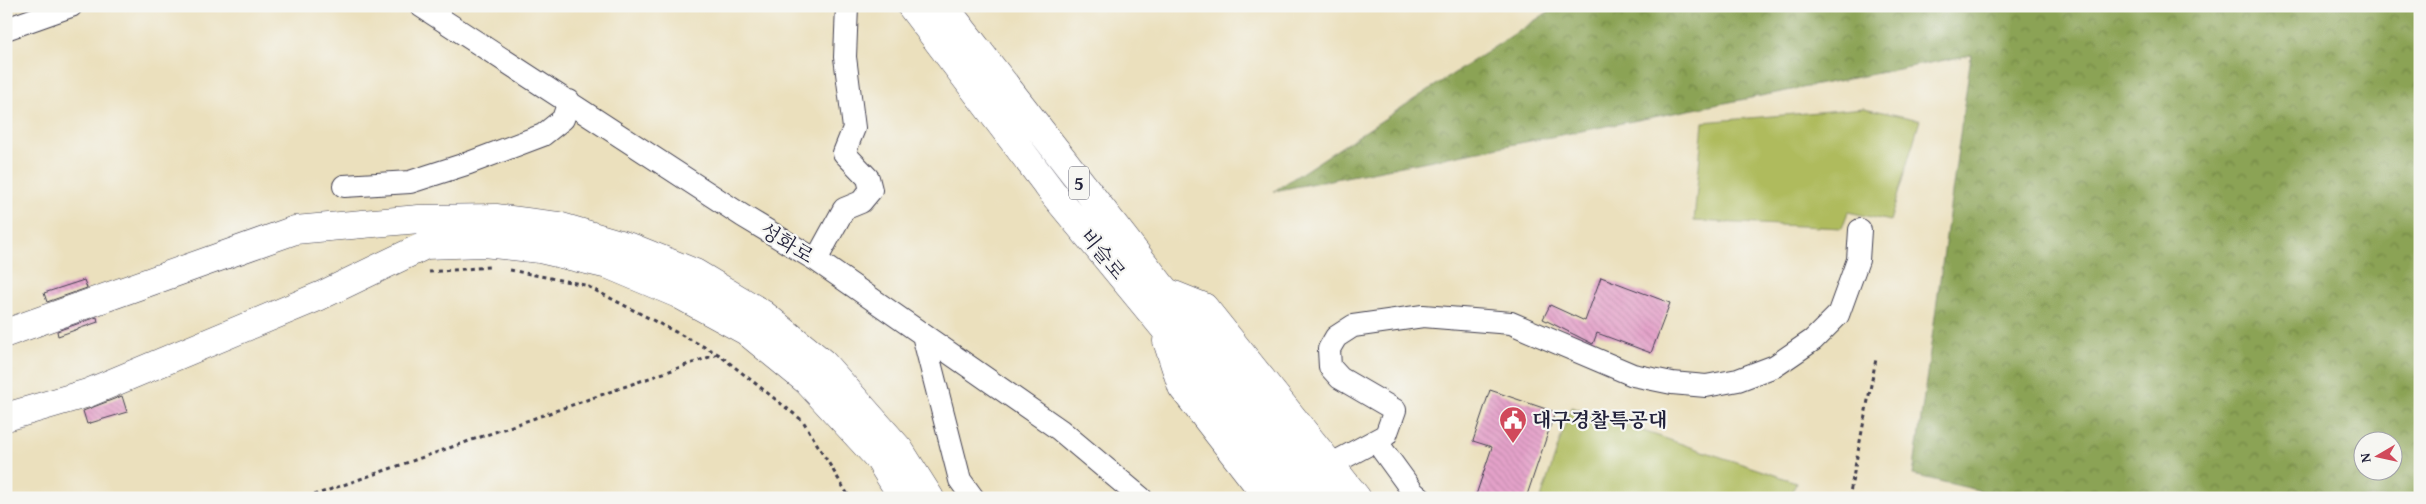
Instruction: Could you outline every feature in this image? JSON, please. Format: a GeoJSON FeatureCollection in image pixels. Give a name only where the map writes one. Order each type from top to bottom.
{"type":"FeatureCollection","features":[{"type":"Feature","properties":{"kind":"main road","name":"비슬로"},"geometry":{"type":"LineString","coordinates":[[911,6],[1056,197],[1163,328],[1326,498]]}},
{"type":"Feature","properties":{"kind":"main road","name":"비슬로"},"geometry":{"type":"LineString","coordinates":[[944,6],[1163,290],[1259,429],[1300,498]]}},
{"type":"Feature","properties":{"kind":"main road"},"geometry":{"type":"LineString","coordinates":[[6,333],[295,230],[419,219],[496,218],[558,226],[633,248],[695,273],[763,314],[823,363],[899,449],[930,498]]}},
{"type":"Feature","properties":{"kind":"main road"},"geometry":{"type":"LineString","coordinates":[[6,417],[88,393],[320,296],[426,245],[483,243],[540,249],[610,265],[678,294],[746,331],[807,381],[879,459],[904,498]]}},
{"type":"Feature","properties":{"kind":"main road"},"geometry":{"type":"LineString","coordinates":[[1163,290],[1204,307],[1357,498]]}},
{"type":"Feature","properties":{"kind":"main road"},"geometry":{"type":"LineString","coordinates":[[1163,328],[1182,387],[1268,498]]}},
{"type":"Feature","properties":{"kind":"street"},"geometry":{"type":"LineString","coordinates":[[6,29],[71,6]]}},
{"type":"Feature","properties":{"kind":"street","name":"성화로"},"geometry":{"type":"LineString","coordinates":[[420,6],[743,216],[816,260],[1060,430],[1141,498]]}},
{"type":"Feature","properties":{"kind":"street"},"geometry":{"type":"LineString","coordinates":[[816,260],[844,209],[861,202],[871,190],[868,178],[844,153],[854,128],[845,57],[847,6]]}},
{"type":"Feature","properties":{"kind":"street"},"geometry":{"type":"LineString","coordinates":[[344,186],[410,182],[469,163],[543,135],[563,119],[569,102]]}},
{"type":"Feature","properties":{"kind":"street"},"geometry":{"type":"LineString","coordinates":[[1330,464],[1386,435],[1395,410],[1340,378],[1330,367],[1329,350],[1336,337],[1353,326],[1423,316],[1511,322],[1633,375],[1672,383],[1706,386],[1738,380],[1776,366],[1813,340],[1838,316],[1858,260],[1860,230]]}},
{"type":"Feature","properties":{"kind":"street"},"geometry":{"type":"LineString","coordinates":[[923,335],[960,480],[973,498]]}},
{"type":"Feature","properties":{"kind":"street"},"geometry":{"type":"LineString","coordinates":[[1376,441],[1420,498]]}},
{"type":"Feature","properties":{"kind":"path"},"geometry":{"type":"LineString","coordinates":[[1594,6],[1600,6]]}},
{"type":"Feature","properties":{"kind":"path"},"geometry":{"type":"LineString","coordinates":[[429,272],[496,267]]}},
{"type":"Feature","properties":{"kind":"path"},"geometry":{"type":"LineString","coordinates":[[505,268],[584,286],[718,354],[803,421],[850,498]]}},
{"type":"Feature","properties":{"kind":"path"},"geometry":{"type":"LineString","coordinates":[[306,498],[718,354]]}},
{"type":"Feature","properties":{"kind":"path"},"geometry":{"type":"LineString","coordinates":[[1850,498],[1876,359]]}},
{"type":"Feature","properties":{"kind":"green space"},"geometry":{"type":"Polygon","coordinates":[[[1557,6],[2420,6],[2420,498],[2012,498],[1913,475],[1971,55],[1274,191],[1557,6]]]}},
{"type":"Feature","properties":{"kind":"green space"},"geometry":{"type":"Polygon","coordinates":[[[1864,108],[1920,120],[1890,221],[1848,212],[1842,228],[1694,221],[1703,122],[1864,108]]]}},
{"type":"Feature","properties":{"kind":"green space"},"geometry":{"type":"Polygon","coordinates":[[[1571,407],[1796,482],[1790,498],[1541,498],[1571,407]]]}},
{"type":"Feature","properties":{"kind":"building"},"geometry":{"type":"Polygon","coordinates":[[[1601,277],[1670,303],[1651,353],[1597,333],[1593,344],[1543,319],[1550,305],[1585,321],[1601,277]]]}},
{"type":"Feature","properties":{"kind":"building"},"geometry":{"type":"Polygon","coordinates":[[[84,280],[87,288],[47,302],[44,293],[84,280]]]}},
{"type":"Feature","properties":{"kind":"building"},"geometry":{"type":"Polygon","coordinates":[[[97,317],[98,322],[58,336],[57,331],[97,317]]]}},
{"type":"Feature","properties":{"kind":"building","name":"대구경찰특공대"},"geometry":{"type":"Polygon","coordinates":[[[1490,390],[1555,412],[1526,498],[1475,498],[1492,447],[1473,441],[1490,390]]]}},
{"type":"Feature","properties":{"kind":"building"},"geometry":{"type":"Polygon","coordinates":[[[122,396],[127,412],[87,424],[83,411],[122,396]]]}},
{"type":"Feature","properties":{"kind":"place","name":"대구경찰특공대"},"geometry":{"type":"Point","coordinates":[1513,444]}}]}
